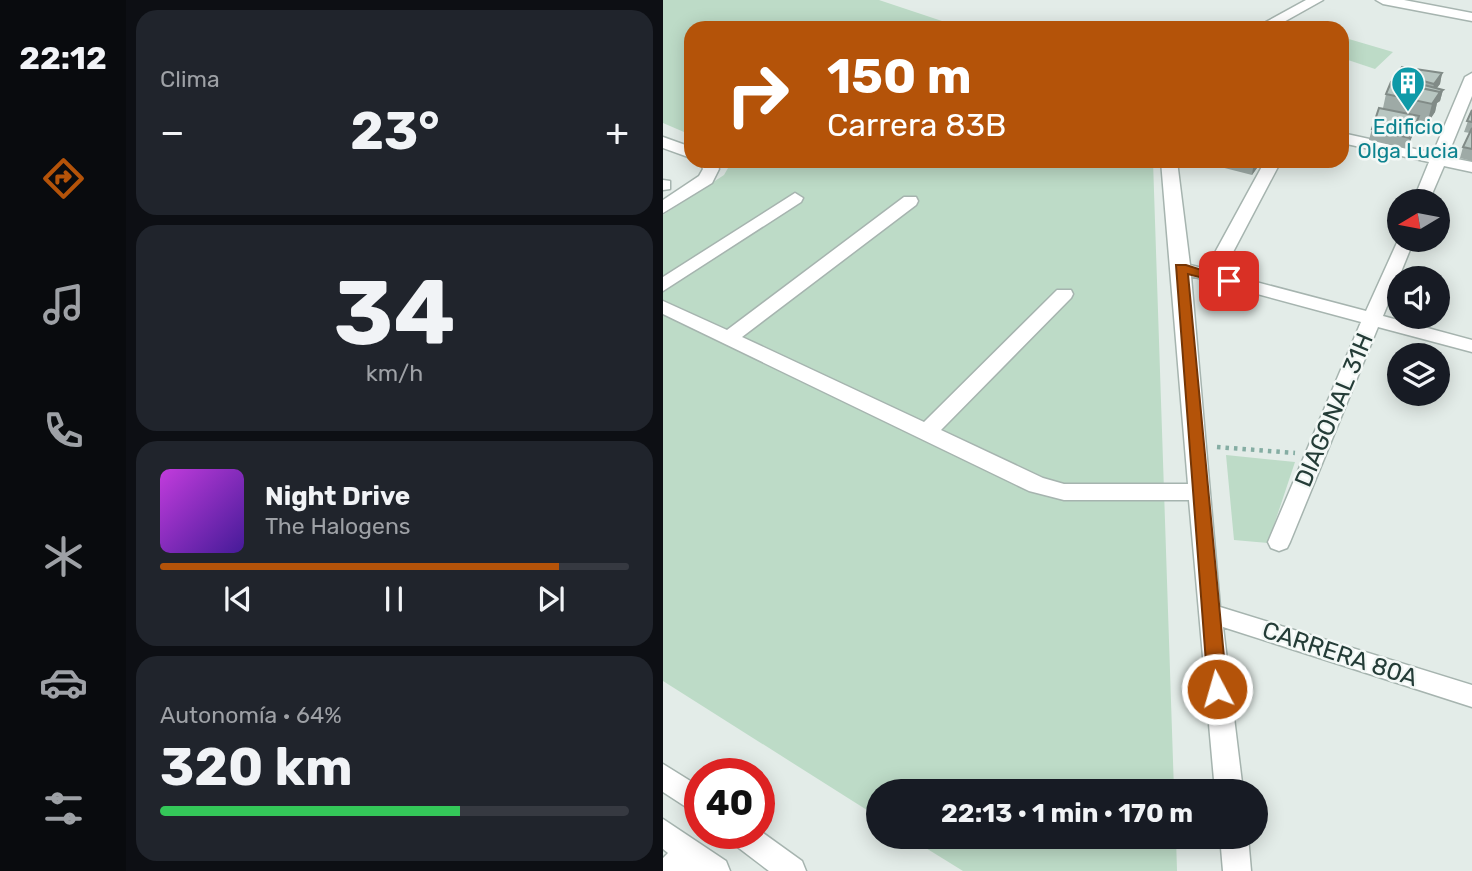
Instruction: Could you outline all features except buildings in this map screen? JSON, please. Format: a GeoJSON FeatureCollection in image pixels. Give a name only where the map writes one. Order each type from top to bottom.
{"type":"FeatureCollection","features":[{"type":"Feature","properties":{"kind":"street"},"geometry":{"type":"LineString","coordinates":[[1276,21],[1316,0]]}},
{"type":"Feature","properties":{"kind":"street"},"geometry":{"type":"LineString","coordinates":[[1383,0],[1472,17]]}},
{"type":"Feature","properties":{"kind":"street"},"geometry":{"type":"LineString","coordinates":[[1426,189],[1472,77]]}},
{"type":"Feature","properties":{"kind":"street"},"geometry":{"type":"LineString","coordinates":[[1349,140],[1472,167]]}},
{"type":"Feature","properties":{"kind":"street"},"geometry":{"type":"LineString","coordinates":[[663,142],[684,150]]}},
{"type":"Feature","properties":{"kind":"street"},"geometry":{"type":"LineString","coordinates":[[663,208],[706,179],[711,168]]}},
{"type":"Feature","properties":{"kind":"street"},"geometry":{"type":"LineString","coordinates":[[1170,168],[1181,268],[1209,613],[1228,779]]}},
{"type":"Feature","properties":{"kind":"street"},"geometry":{"type":"LineString","coordinates":[[1211,276],[1269,168]]}},
{"type":"Feature","properties":{"kind":"street"},"geometry":{"type":"LineString","coordinates":[[663,285],[795,198]]}},
{"type":"Feature","properties":{"kind":"street"},"geometry":{"type":"LineString","coordinates":[[728,338],[910,201]]}},
{"type":"Feature","properties":{"kind":"street","name":"DIAGONAL 31H"},"geometry":{"type":"LineString","coordinates":[[1278,542],[1400,252]]}},
{"type":"Feature","properties":{"kind":"street"},"geometry":{"type":"LineString","coordinates":[[1181,268],[1472,346]]}},
{"type":"Feature","properties":{"kind":"street"},"geometry":{"type":"LineString","coordinates":[[925,434],[1064,294]]}},
{"type":"Feature","properties":{"kind":"street"},"geometry":{"type":"LineString","coordinates":[[663,307],[1017,478],[1064,492],[1199,492]]}},
{"type":"Feature","properties":{"kind":"street","name":"CARRERA 80A"},"geometry":{"type":"LineString","coordinates":[[1209,613],[1472,696]]}},
{"type":"Feature","properties":{"kind":"street"},"geometry":{"type":"LineString","coordinates":[[663,776],[684,791]]}},
{"type":"Feature","properties":{"kind":"street"},"geometry":{"type":"LineString","coordinates":[[663,832],[679,861],[716,871]]}},
{"type":"Feature","properties":{"kind":"street"},"geometry":{"type":"LineString","coordinates":[[762,849],[792,871]]}},
{"type":"Feature","properties":{"kind":"street"},"geometry":{"type":"LineString","coordinates":[[1235,849],[1238,871]]}},
{"type":"Feature","properties":{"kind":"path"},"geometry":{"type":"LineString","coordinates":[[1195,445],[1315,455]]}},
{"type":"Feature","properties":{"kind":"green space"},"geometry":{"type":"Polygon","coordinates":[[[663,0],[879,0],[942,21],[684,21],[684,132],[663,123],[663,0]]]}},
{"type":"Feature","properties":{"kind":"green space"},"geometry":{"type":"Polygon","coordinates":[[[1349,39],[1393,52],[1375,69],[1349,60],[1349,39]]]}},
{"type":"Feature","properties":{"kind":"green space"},"geometry":{"type":"Polygon","coordinates":[[[728,168],[1153,168],[1174,779],[866,779],[866,809],[663,681],[663,215],[724,175],[728,168]]]}},
{"type":"Feature","properties":{"kind":"green space"},"geometry":{"type":"Polygon","coordinates":[[[1226,455],[1295,462],[1268,543],[1234,540],[1226,455]]]}},
{"type":"Feature","properties":{"kind":"green space"},"geometry":{"type":"Polygon","coordinates":[[[927,849],[1176,849],[1177,871],[963,871],[927,849]]]}},
{"type":"Feature","properties":{"kind":"place","name":"Edificio Olga Lucia"},"geometry":{"type":"Point","coordinates":[1408,113]}},
{"type":"Feature","properties":{"kind":"route"},"geometry":{"type":"LineString","coordinates":[[1217,689],[1181,268],[1229,281]]}}]}
